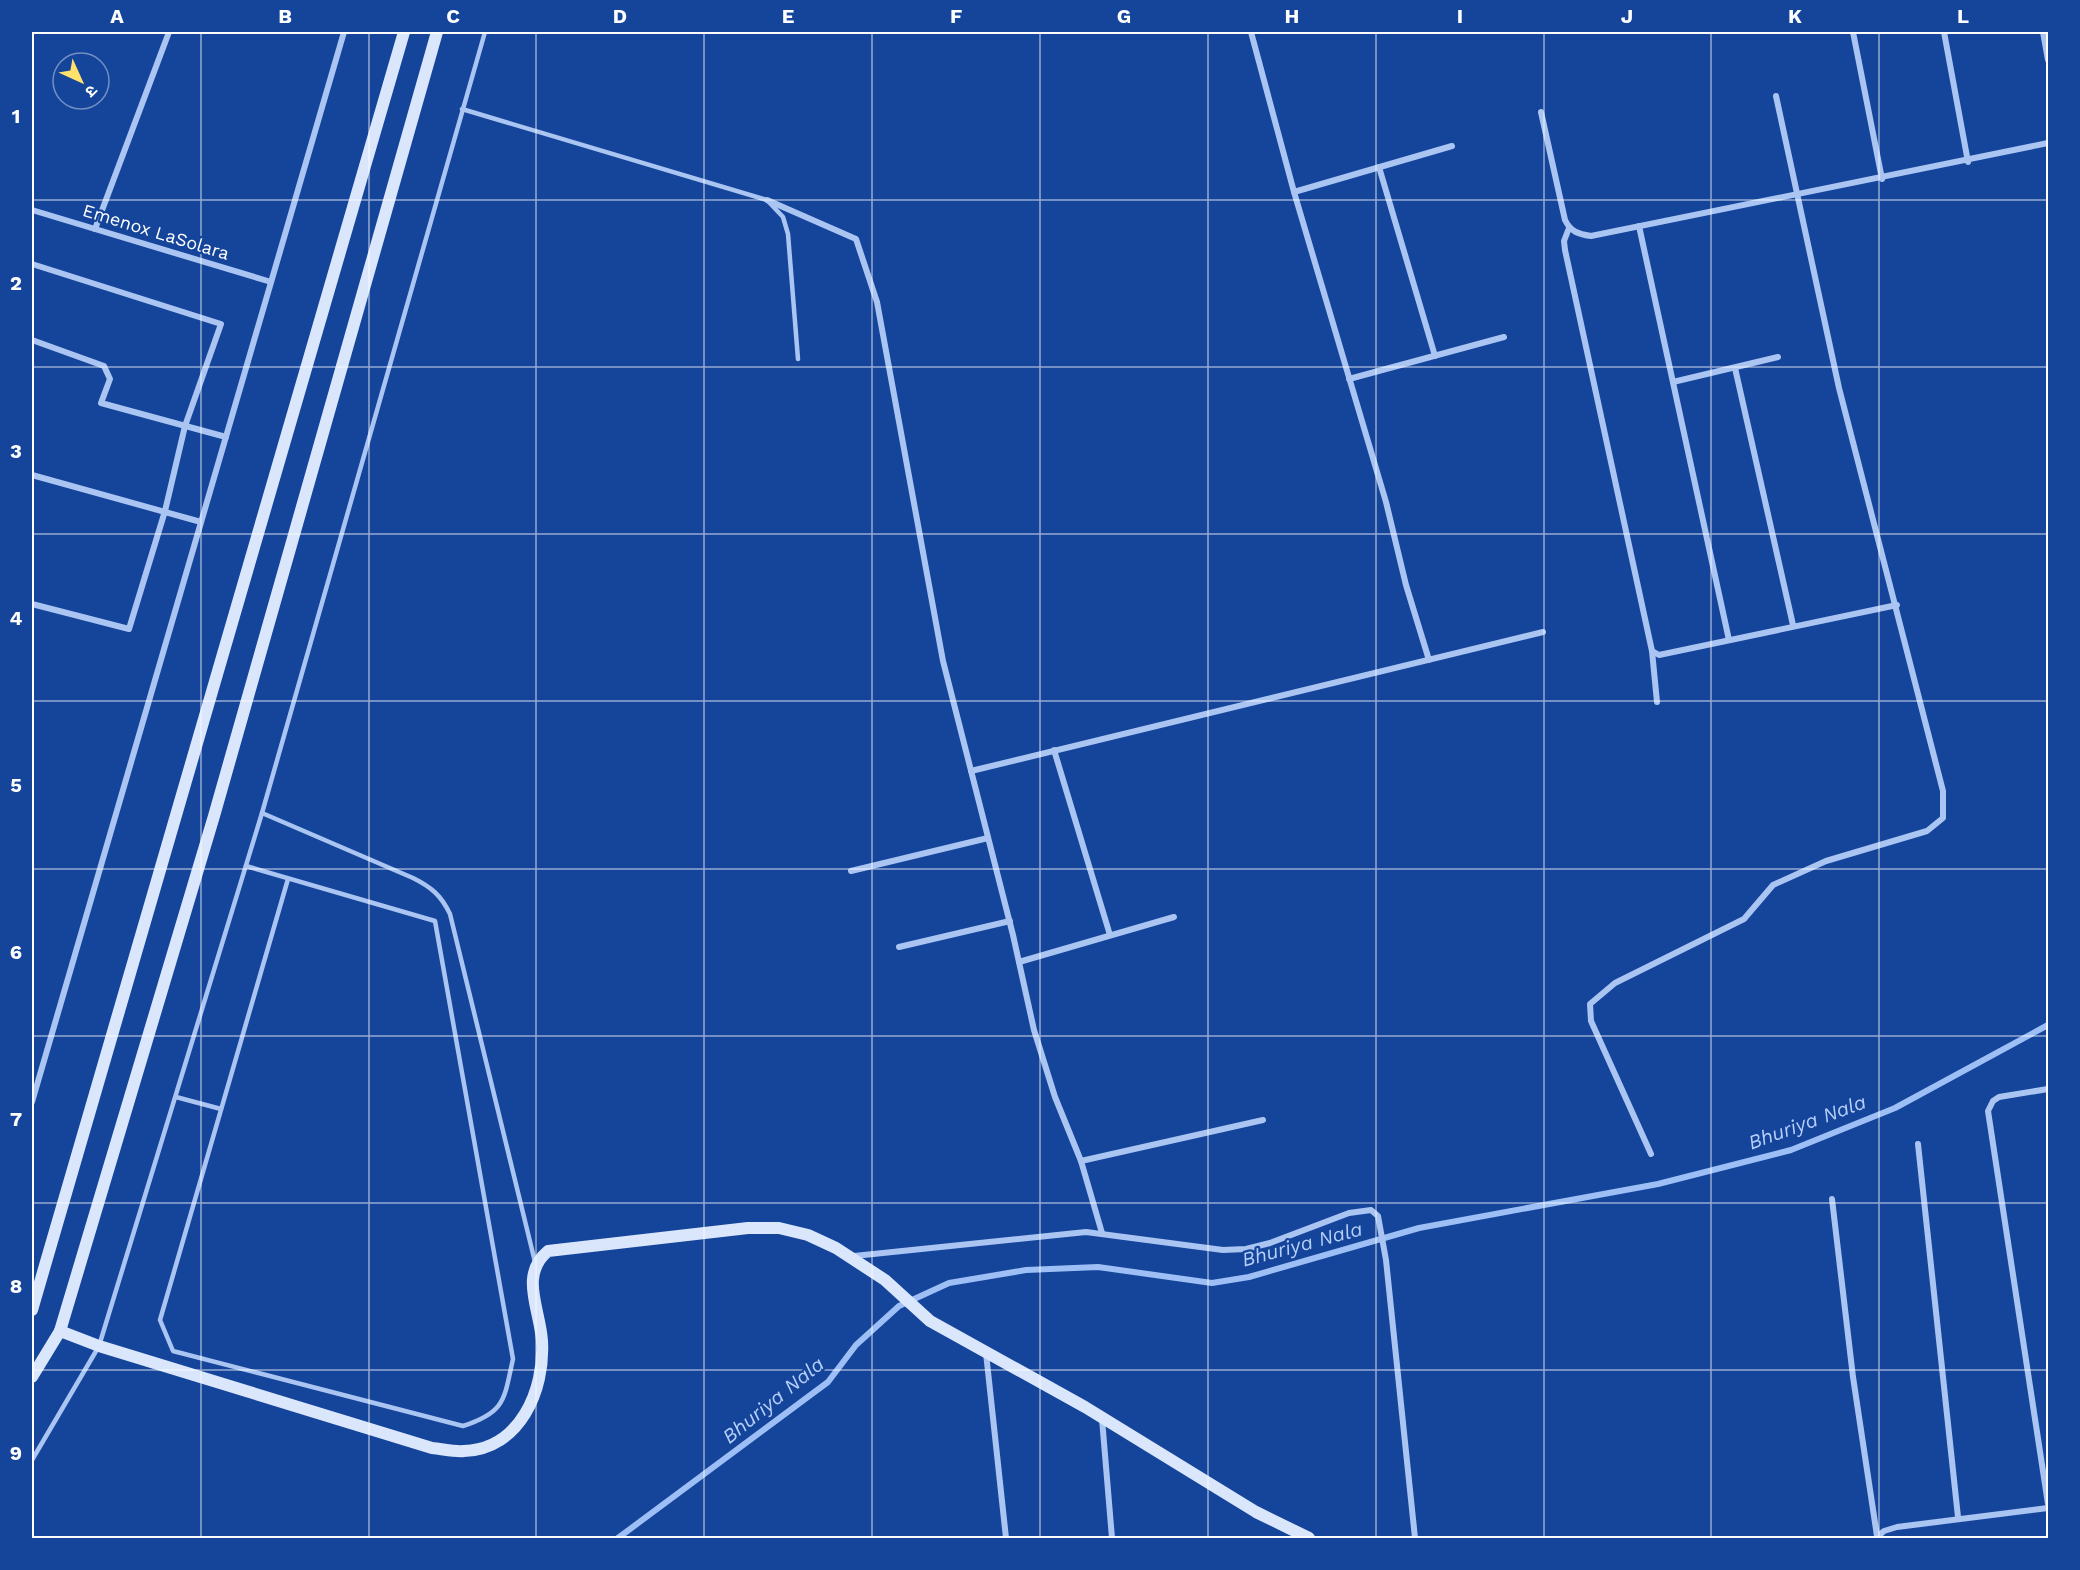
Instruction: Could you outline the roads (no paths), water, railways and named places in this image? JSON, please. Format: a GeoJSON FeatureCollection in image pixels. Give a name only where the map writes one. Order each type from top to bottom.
{"type":"FeatureCollection","features":[{"type":"Feature","properties":{"kind":"street"},"geometry":{"type":"LineString","coordinates":[[96,229],[169,32]]}},
{"type":"Feature","properties":{"kind":"street"},"geometry":{"type":"LineString","coordinates":[[32,1102],[35,1078],[344,32]]}},
{"type":"Feature","properties":{"kind":"street"},"geometry":{"type":"LineString","coordinates":[[32,1310],[404,32]]}},
{"type":"Feature","properties":{"kind":"street"},"geometry":{"type":"LineString","coordinates":[[32,1377],[60,1331],[214,816],[437,32]]}},
{"type":"Feature","properties":{"kind":"street"},"geometry":{"type":"LineString","coordinates":[[1251,32],[1294,192],[1386,502],[1406,585],[1429,660]]}},
{"type":"Feature","properties":{"kind":"street"},"geometry":{"type":"LineString","coordinates":[[1853,32],[1882,179]]}},
{"type":"Feature","properties":{"kind":"street"},"geometry":{"type":"LineString","coordinates":[[1944,32],[1968,162]]}},
{"type":"Feature","properties":{"kind":"street"},"geometry":{"type":"LineString","coordinates":[[2043,32],[2049,60]]}},
{"type":"Feature","properties":{"kind":"street"},"geometry":{"type":"LineString","coordinates":[[1651,1154],[1591,1021],[1590,1005],[1615,983],[1744,919],[1773,885],[1826,861],[1927,831],[1943,818],[1943,791],[1897,605],[1839,388],[1776,96]]}},
{"type":"Feature","properties":{"kind":"street"},"geometry":{"type":"LineString","coordinates":[[1541,112],[1569,228],[1564,241],[1565,250],[1652,651],[1657,702]]}},
{"type":"Feature","properties":{"kind":"street"},"geometry":{"type":"LineString","coordinates":[[1569,228],[1578,234],[1591,236],[2049,144]]}},
{"type":"Feature","properties":{"kind":"street"},"geometry":{"type":"LineString","coordinates":[[1294,192],[1452,146]]}},
{"type":"Feature","properties":{"kind":"street"},"geometry":{"type":"LineString","coordinates":[[1378,167],[1435,356]]}},
{"type":"Feature","properties":{"kind":"street"},"geometry":{"type":"LineString","coordinates":[[767,200],[856,239],[877,303],[943,661],[1046,1069],[1081,1161],[1102,1233]]}},
{"type":"Feature","properties":{"kind":"street","name":"Emenox LaSolara"},"geometry":{"type":"LineString","coordinates":[[32,210],[271,282]]}},
{"type":"Feature","properties":{"kind":"street"},"geometry":{"type":"LineString","coordinates":[[1639,226],[1729,640]]}},
{"type":"Feature","properties":{"kind":"street"},"geometry":{"type":"LineString","coordinates":[[32,264],[221,324],[185,426],[165,511],[129,629],[32,604]]}},
{"type":"Feature","properties":{"kind":"street"},"geometry":{"type":"LineString","coordinates":[[1349,379],[1504,337]]}},
{"type":"Feature","properties":{"kind":"street"},"geometry":{"type":"LineString","coordinates":[[32,340],[104,366],[110,379],[101,403],[225,437]]}},
{"type":"Feature","properties":{"kind":"street"},"geometry":{"type":"LineString","coordinates":[[1673,382],[1778,357]]}},
{"type":"Feature","properties":{"kind":"street"},"geometry":{"type":"LineString","coordinates":[[1735,368],[1793,625]]}},
{"type":"Feature","properties":{"kind":"street"},"geometry":{"type":"LineString","coordinates":[[32,475],[201,522]]}},
{"type":"Feature","properties":{"kind":"street"},"geometry":{"type":"LineString","coordinates":[[1652,651],[1659,655],[1793,625],[1897,605]]}},
{"type":"Feature","properties":{"kind":"street"},"geometry":{"type":"LineString","coordinates":[[971,771],[1543,632]]}},
{"type":"Feature","properties":{"kind":"street"},"geometry":{"type":"LineString","coordinates":[[1054,750],[1110,936]]}},
{"type":"Feature","properties":{"kind":"street"},"geometry":{"type":"LineString","coordinates":[[851,871],[988,838]]}},
{"type":"Feature","properties":{"kind":"street"},"geometry":{"type":"LineString","coordinates":[[1019,962],[1174,916]]}},
{"type":"Feature","properties":{"kind":"street"},"geometry":{"type":"LineString","coordinates":[[899,947],[1010,921]]}},
{"type":"Feature","properties":{"kind":"street"},"geometry":{"type":"LineString","coordinates":[[1832,1199],[1853,1377],[1877,1537],[1897,1527],[2049,1506],[1988,1111],[1993,1101],[1999,1097],[2049,1089]]}},
{"type":"Feature","properties":{"kind":"street"},"geometry":{"type":"LineString","coordinates":[[1081,1161],[1263,1120]]}},
{"type":"Feature","properties":{"kind":"street"},"geometry":{"type":"LineString","coordinates":[[1918,1144],[1958,1518]]}},
{"type":"Feature","properties":{"kind":"street"},"geometry":{"type":"LineString","coordinates":[[850,1257],[1062,1233],[1102,1233],[1223,1250],[1246,1249],[1270,1243],[1349,1213],[1367,1210],[1378,1216],[1386,1260],[1415,1539]]}},
{"type":"Feature","properties":{"kind":"street"},"geometry":{"type":"LineString","coordinates":[[60,1331],[99,1346],[432,1448],[465,1451],[493,1443],[513,1430],[529,1411],[538,1383],[542,1342],[532,1277],[536,1262],[548,1251],[748,1228],[779,1228],[808,1235],[850,1257],[885,1280],[930,1321],[1102,1418],[1256,1512],[1309,1539]]}},
{"type":"Feature","properties":{"kind":"street"},"geometry":{"type":"LineString","coordinates":[[986,1352],[1006,1539]]}},
{"type":"Feature","properties":{"kind":"street"},"geometry":{"type":"LineString","coordinates":[[1102,1418],[1112,1539]]}},
{"type":"Feature","properties":{"kind":"lane"},"geometry":{"type":"LineString","coordinates":[[32,1460],[99,1346],[262,813],[485,32]]}},
{"type":"Feature","properties":{"kind":"lane"},"geometry":{"type":"LineString","coordinates":[[462,109],[767,200],[783,217],[788,234],[798,359]]}},
{"type":"Feature","properties":{"kind":"lane"},"geometry":{"type":"LineString","coordinates":[[262,813],[413,878],[430,887],[442,898],[450,914],[536,1262]]}},
{"type":"Feature","properties":{"kind":"lane"},"geometry":{"type":"LineString","coordinates":[[246,866],[435,921],[513,1359],[503,1402],[485,1419],[463,1426],[173,1351],[160,1320],[288,879]]}},
{"type":"Feature","properties":{"kind":"lane"},"geometry":{"type":"LineString","coordinates":[[176,1097],[221,1109]]}},
{"type":"Feature","properties":{"kind":"waterway","name":"Bhuriya Nala"},"geometry":{"type":"LineString","coordinates":[[618,1538],[828,1382],[856,1345],[899,1306],[949,1283],[1026,1270],[1098,1267],[1212,1283],[1249,1277],[1419,1228],[1658,1184],[1791,1150],[1895,1108],[2048,1025]]}}]}
